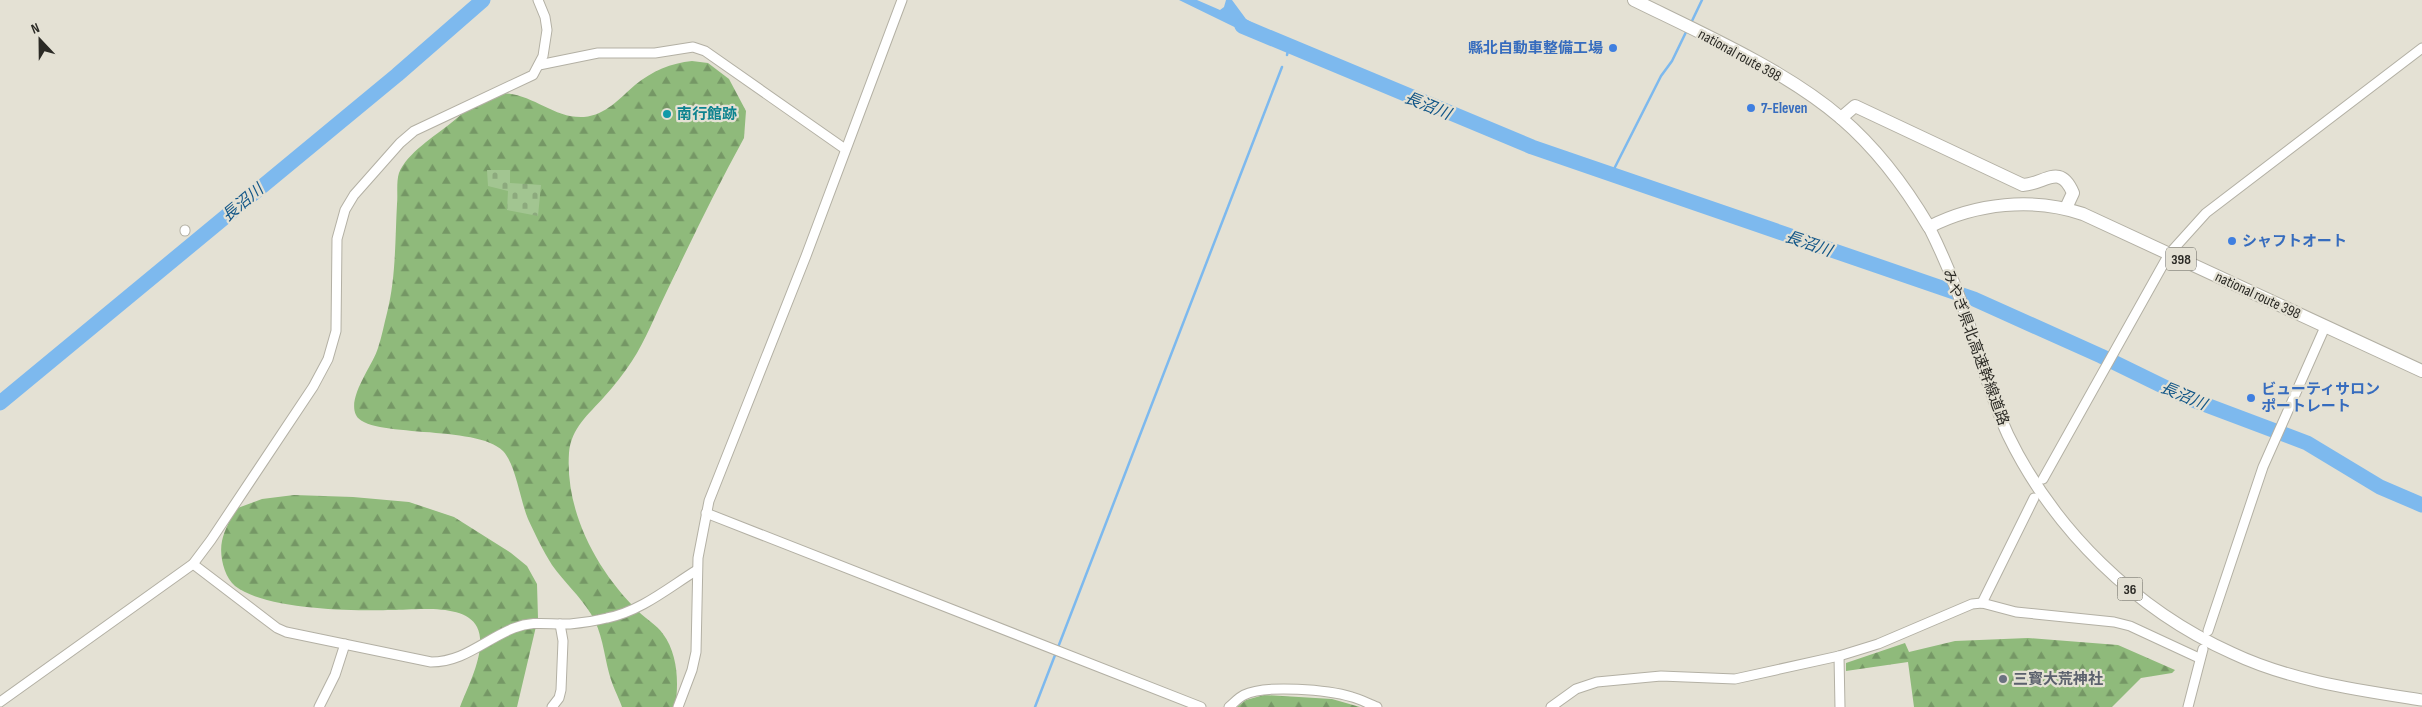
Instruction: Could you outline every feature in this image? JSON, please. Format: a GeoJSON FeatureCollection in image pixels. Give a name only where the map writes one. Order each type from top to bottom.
{"type":"FeatureCollection","features":[{"type":"Feature","properties":{"kind":"highway","name":"national route 398"},"geometry":{"type":"LineString","coordinates":[[1634,0],[1700,32],[1782,78],[1841,118],[1884,163],[1917,207],[1929,227],[1963,213],[1984,208],[2024,205],[2066,208],[2422,371]]}},
{"type":"Feature","properties":{"kind":"highway"},"geometry":{"type":"LineString","coordinates":[[1841,118],[1855,106],[2023,185],[2052,176],[2060,177],[2069,184],[2072,193],[2066,208]]}},
{"type":"Feature","properties":{"kind":"main road","name":"みやぎ県北高速幹線道路"},"geometry":{"type":"LineString","coordinates":[[1929,227],[1946,261],[1992,398],[2009,436],[2029,472],[2052,507],[2081,542],[2127,587],[2157,610],[2232,653],[2309,680],[2422,700]]}},
{"type":"Feature","properties":{"kind":"street"},"geometry":{"type":"LineString","coordinates":[[0,702],[193,564],[211,540],[326,365],[336,332],[337,239],[345,210],[354,195],[400,143],[414,131],[533,76],[545,49],[547,30],[545,17],[538,0]]}},
{"type":"Feature","properties":{"kind":"street"},"geometry":{"type":"LineString","coordinates":[[678,707],[692,670],[696,652],[697,570],[699,545],[706,513],[806,256],[902,0]]}},
{"type":"Feature","properties":{"kind":"street"},"geometry":{"type":"LineString","coordinates":[[539,65],[598,53],[655,53],[693,47],[705,51],[845,149]]}},
{"type":"Feature","properties":{"kind":"street"},"geometry":{"type":"LineString","coordinates":[[2043,479],[2116,353],[2169,254],[2206,214],[2422,48]]}},
{"type":"Feature","properties":{"kind":"street"},"geometry":{"type":"LineString","coordinates":[[2208,632],[2263,467],[2326,327]]}},
{"type":"Feature","properties":{"kind":"street"},"geometry":{"type":"LineString","coordinates":[[1982,603],[2034,498]]}},
{"type":"Feature","properties":{"kind":"street"},"geometry":{"type":"LineString","coordinates":[[706,513],[1201,707]]}},
{"type":"Feature","properties":{"kind":"street"},"geometry":{"type":"LineString","coordinates":[[193,564],[277,628],[286,632],[411,659],[444,662],[469,654],[514,628],[544,622],[560,624],[606,618],[632,611],[697,570]]}},
{"type":"Feature","properties":{"kind":"street"},"geometry":{"type":"LineString","coordinates":[[1550,707],[1576,689],[1597,682],[1661,676],[1735,679],[1839,656],[1878,644],[1956,610],[1982,603],[2016,612],[2114,622],[2130,626],[2199,658]]}},
{"type":"Feature","properties":{"kind":"street"},"geometry":{"type":"LineString","coordinates":[[552,707],[559,698],[561,690],[563,641],[560,624]]}},
{"type":"Feature","properties":{"kind":"street"},"geometry":{"type":"LineString","coordinates":[[319,707],[335,675],[345,644]]}},
{"type":"Feature","properties":{"kind":"street"},"geometry":{"type":"LineString","coordinates":[[2188,707],[2199,658],[2203,649]]}},
{"type":"Feature","properties":{"kind":"street"},"geometry":{"type":"LineString","coordinates":[[1839,656],[1840,707]]}},
{"type":"Feature","properties":{"kind":"street"},"geometry":{"type":"LineString","coordinates":[[1229,707],[1244,695],[1254,691],[1286,690],[1334,692],[1353,697],[1377,707]]}},
{"type":"Feature","properties":{"kind":"green space"},"geometry":{"type":"Polygon","coordinates":[[[692,61],[708,63],[729,79],[746,111],[744,138],[704,215],[642,345],[619,379],[577,429],[570,444],[569,453],[572,497],[587,539],[609,578],[638,611],[663,634],[672,651],[676,669],[677,689],[675,707],[622,707],[610,677],[595,621],[582,601],[552,565],[542,548],[525,511],[515,474],[503,451],[490,443],[471,437],[380,427],[364,422],[356,415],[354,408],[358,390],[378,348],[390,300],[394,273],[397,184],[399,173],[408,159],[430,139],[477,102],[488,96],[506,93],[518,95],[561,113],[572,116],[592,116],[606,109],[641,80],[662,68],[692,61]]]}},
{"type":"Feature","properties":{"kind":"green space"},"geometry":{"type":"Polygon","coordinates":[[[487,170],[510,170],[510,183],[541,185],[538,216],[507,210],[508,191],[488,186],[487,170]]]}},
{"type":"Feature","properties":{"kind":"green space"},"geometry":{"type":"Polygon","coordinates":[[[294,495],[353,497],[409,502],[454,517],[511,553],[527,566],[537,584],[538,618],[517,707],[460,707],[476,667],[480,646],[480,636],[477,627],[471,619],[462,614],[426,609],[355,610],[310,607],[267,600],[249,594],[235,586],[225,571],[221,547],[223,537],[235,509],[262,499],[294,495]]]}},
{"type":"Feature","properties":{"kind":"green space"},"geometry":{"type":"Polygon","coordinates":[[[2028,638],[2118,645],[2175,670],[2172,673],[2141,678],[2112,707],[1914,707],[1908,662],[1846,671],[1846,663],[1905,643],[1909,652],[1955,641],[2028,638]]]}},
{"type":"Feature","properties":{"kind":"green space"},"geometry":{"type":"Polygon","coordinates":[[[1264,695],[1332,699],[1360,707],[1237,707],[1246,700],[1264,695]]]}},
{"type":"Feature","properties":{"kind":"water"},"geometry":{"type":"Polygon","coordinates":[[[1179,0],[1197,0],[1220,10],[1224,7],[1226,0],[1232,0],[1246,19],[1264,30],[1259,39],[1179,0]]]}},
{"type":"Feature","properties":{"kind":"waterway","name":"長沼川"},"geometry":{"type":"LineString","coordinates":[[0,403],[397,75],[483,0]]}},
{"type":"Feature","properties":{"kind":"waterway"},"geometry":{"type":"LineString","coordinates":[[1691,23],[1702,0]]}},
{"type":"Feature","properties":{"kind":"waterway","name":"長沼川"},"geometry":{"type":"LineString","coordinates":[[1242,26],[1532,147],[1974,299],[2101,356],[2185,397],[2307,443],[2380,487],[2422,505]]}},
{"type":"Feature","properties":{"kind":"waterway"},"geometry":{"type":"LineString","coordinates":[[1611,175],[1661,76],[1672,61],[1687,30]]}},
{"type":"Feature","properties":{"kind":"waterway","name":"長沼川"},"geometry":{"type":"LineString","coordinates":[[1287,55],[1289,46]]}},
{"type":"Feature","properties":{"kind":"waterway"},"geometry":{"type":"LineString","coordinates":[[1035,707],[1282,67]]}},
{"type":"Feature","properties":{"kind":"place","name":"縣北自動車整備工場"},"geometry":{"type":"Point","coordinates":[1613,48]}},
{"type":"Feature","properties":{"kind":"place","name":"7-Eleven"},"geometry":{"type":"Point","coordinates":[1751,108]}},
{"type":"Feature","properties":{"kind":"place","name":"南行館跡"},"geometry":{"type":"Point","coordinates":[667,114]}},
{"type":"Feature","properties":{"kind":"place","name":"シャフトオート"},"geometry":{"type":"Point","coordinates":[2232,241]}},
{"type":"Feature","properties":{"kind":"place","name":"ビューティサロン ポートレート"},"geometry":{"type":"Point","coordinates":[2251,398]}},
{"type":"Feature","properties":{"kind":"place","name":"三寳大荒神社"},"geometry":{"type":"Point","coordinates":[2003,679]}}]}
